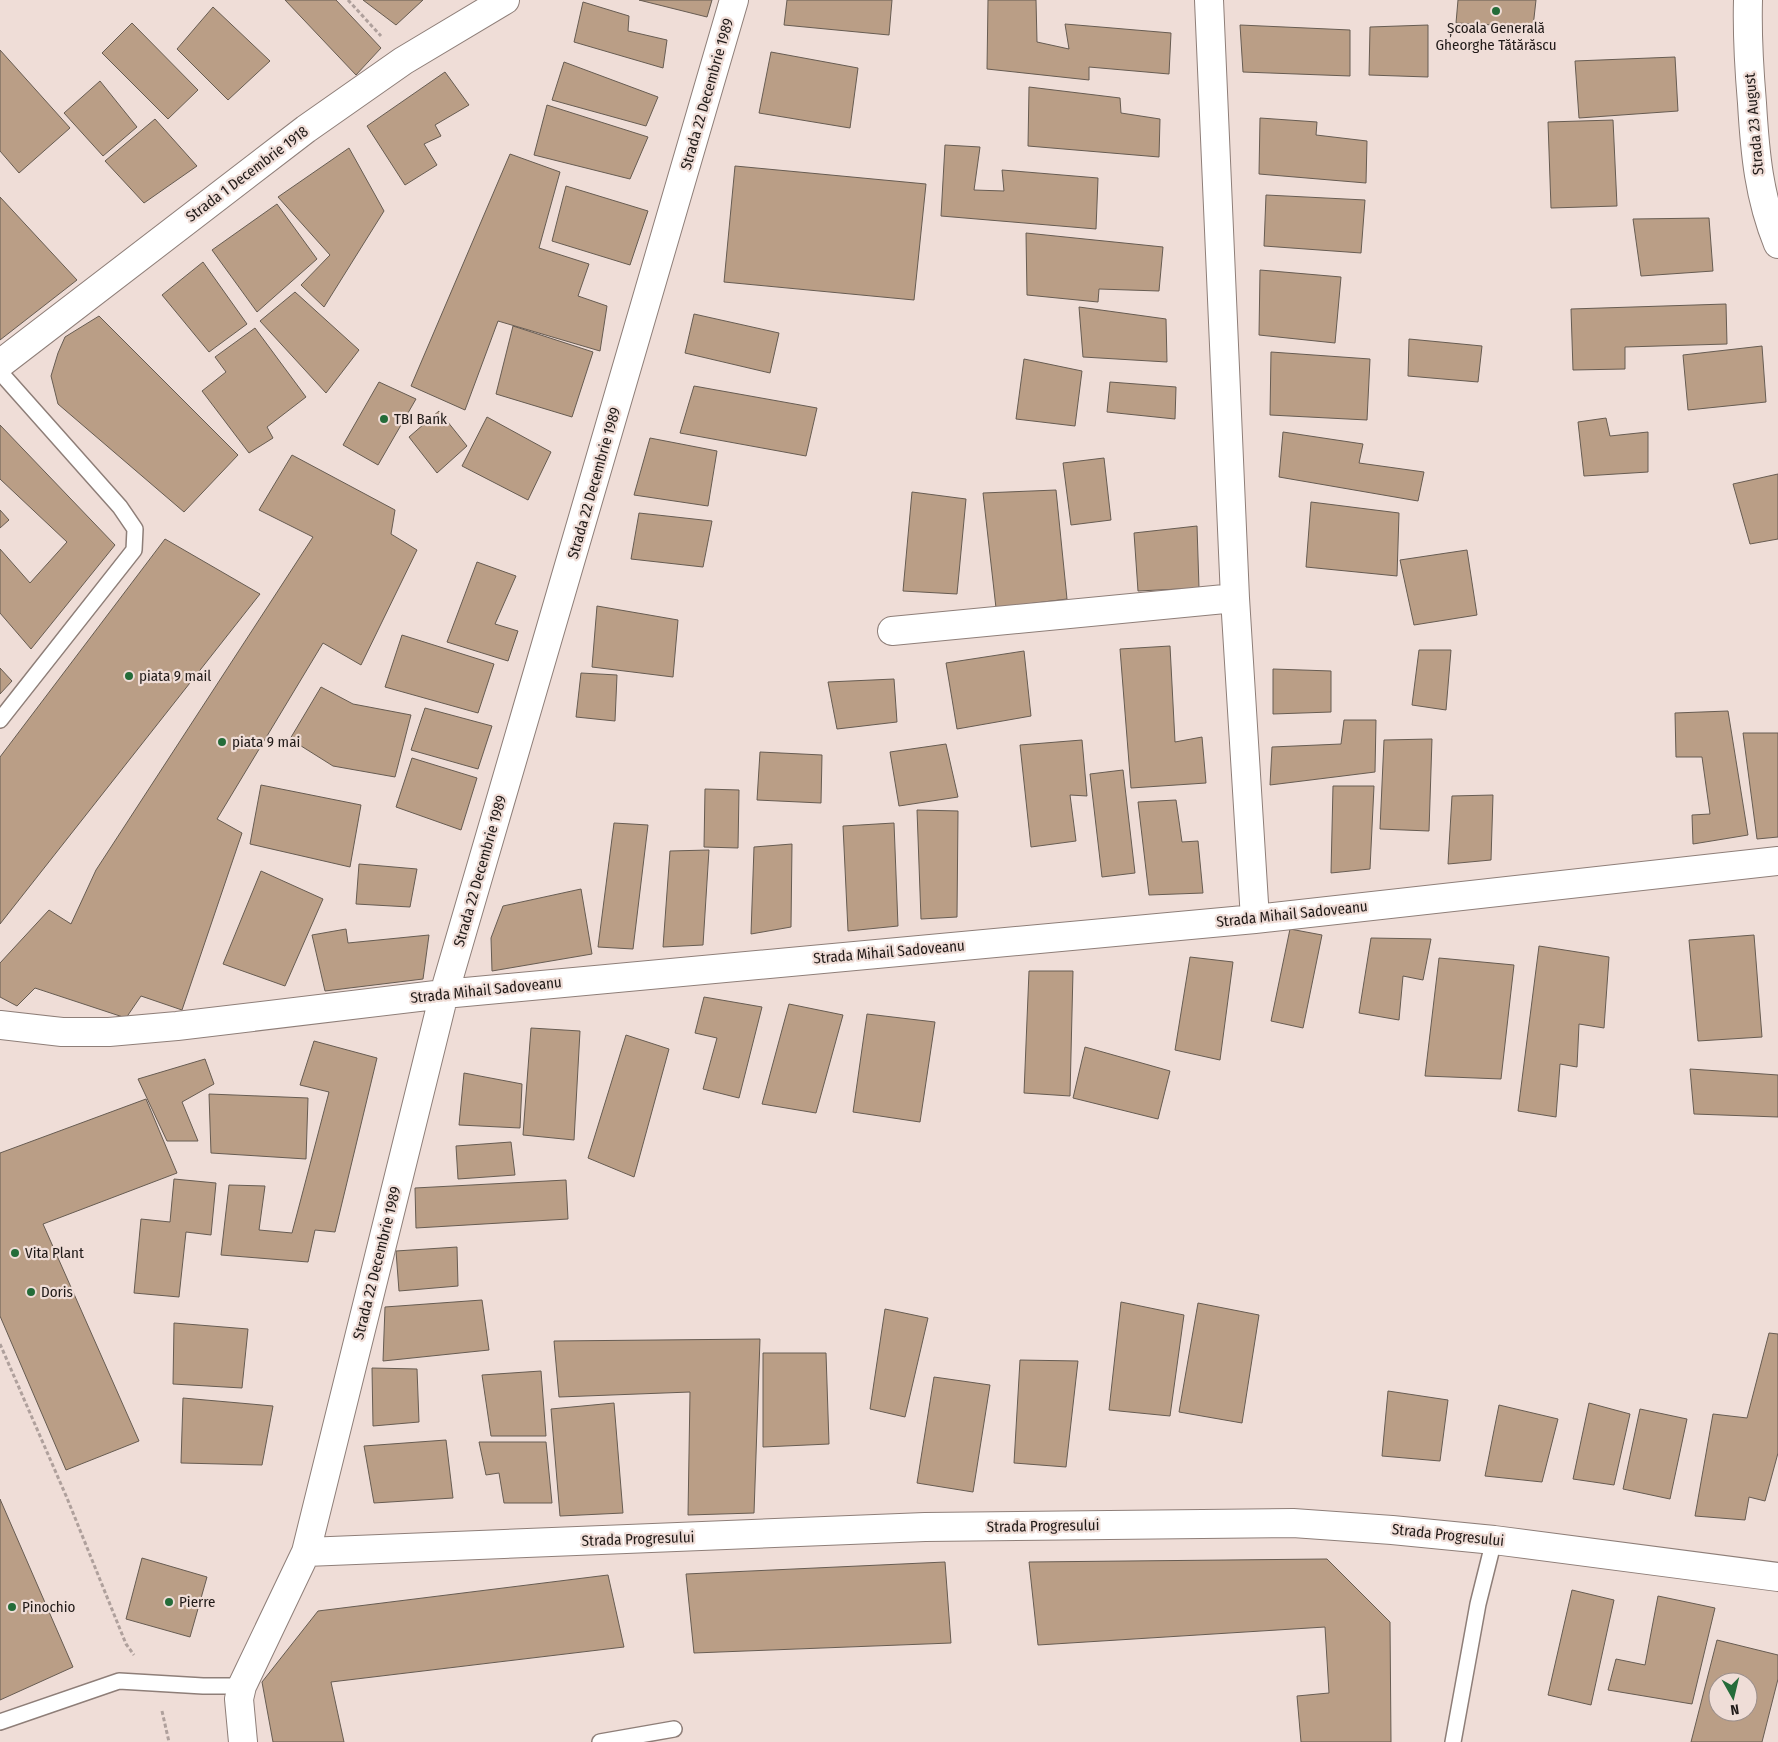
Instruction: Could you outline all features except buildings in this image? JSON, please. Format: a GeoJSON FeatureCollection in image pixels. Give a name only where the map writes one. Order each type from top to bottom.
{"type":"FeatureCollection","features":[{"type":"Feature","properties":{"kind":"street","name":"Strada 1 Decembrie 1918"},"geometry":{"type":"LineString","coordinates":[[0,364],[306,129],[403,61],[505,0]]}},
{"type":"Feature","properties":{"kind":"street","name":"Strada 22 Decembrie 1989"},"geometry":{"type":"LineString","coordinates":[[243,1742],[239,1698],[242,1686],[306,1552],[444,994],[734,0]]}},
{"type":"Feature","properties":{"kind":"street"},"geometry":{"type":"LineString","coordinates":[[1209,0],[1235,598],[1255,918]]}},
{"type":"Feature","properties":{"kind":"street","name":"Strada 23 August"},"geometry":{"type":"LineString","coordinates":[[1748,0],[1747,38],[1759,183],[1770,224],[1778,244]]}},
{"type":"Feature","properties":{"kind":"street"},"geometry":{"type":"LineString","coordinates":[[892,631],[1235,598]]}},
{"type":"Feature","properties":{"kind":"street","name":"Strada Mihail Sadoveanu"},"geometry":{"type":"LineString","coordinates":[[0,1025],[62,1032],[109,1032],[178,1026],[444,994],[1255,918],[1778,861]]}},
{"type":"Feature","properties":{"kind":"street","name":"Strada Progresului"},"geometry":{"type":"LineString","coordinates":[[306,1552],[925,1527],[1293,1523],[1494,1540],[1778,1577]]}},
{"type":"Feature","properties":{"kind":"lane"},"geometry":{"type":"LineString","coordinates":[[0,372],[120,507],[135,529],[134,550],[0,720]]}},
{"type":"Feature","properties":{"kind":"lane"},"geometry":{"type":"LineString","coordinates":[[1453,1742],[1478,1604],[1494,1540]]}},
{"type":"Feature","properties":{"kind":"lane"},"geometry":{"type":"LineString","coordinates":[[0,1722],[119,1681],[242,1686]]}},
{"type":"Feature","properties":{"kind":"lane"},"geometry":{"type":"LineString","coordinates":[[600,1742],[674,1728]]}},
{"type":"Feature","properties":{"kind":"path"},"geometry":{"type":"LineString","coordinates":[[348,0],[403,61]]}},
{"type":"Feature","properties":{"kind":"path"},"geometry":{"type":"LineString","coordinates":[[0,1344],[126,1644],[156,1683],[169,1742]]}},
{"type":"Feature","properties":{"kind":"place","name":"Școala Generală Gheorghe Tătărăscu"},"geometry":{"type":"Point","coordinates":[1496,11]}},
{"type":"Feature","properties":{"kind":"place","name":"TBI Bank"},"geometry":{"type":"Point","coordinates":[384,419]}},
{"type":"Feature","properties":{"kind":"place","name":"piata 9 mail"},"geometry":{"type":"Point","coordinates":[129,676]}},
{"type":"Feature","properties":{"kind":"place","name":"piata 9 mai"},"geometry":{"type":"Point","coordinates":[222,742]}},
{"type":"Feature","properties":{"kind":"place","name":"Vita Plant"},"geometry":{"type":"Point","coordinates":[15,1253]}},
{"type":"Feature","properties":{"kind":"place","name":"Doris"},"geometry":{"type":"Point","coordinates":[31,1292]}},
{"type":"Feature","properties":{"kind":"place","name":"Pierre"},"geometry":{"type":"Point","coordinates":[169,1602]}},
{"type":"Feature","properties":{"kind":"place","name":"Pinochio"},"geometry":{"type":"Point","coordinates":[12,1607]}}]}
